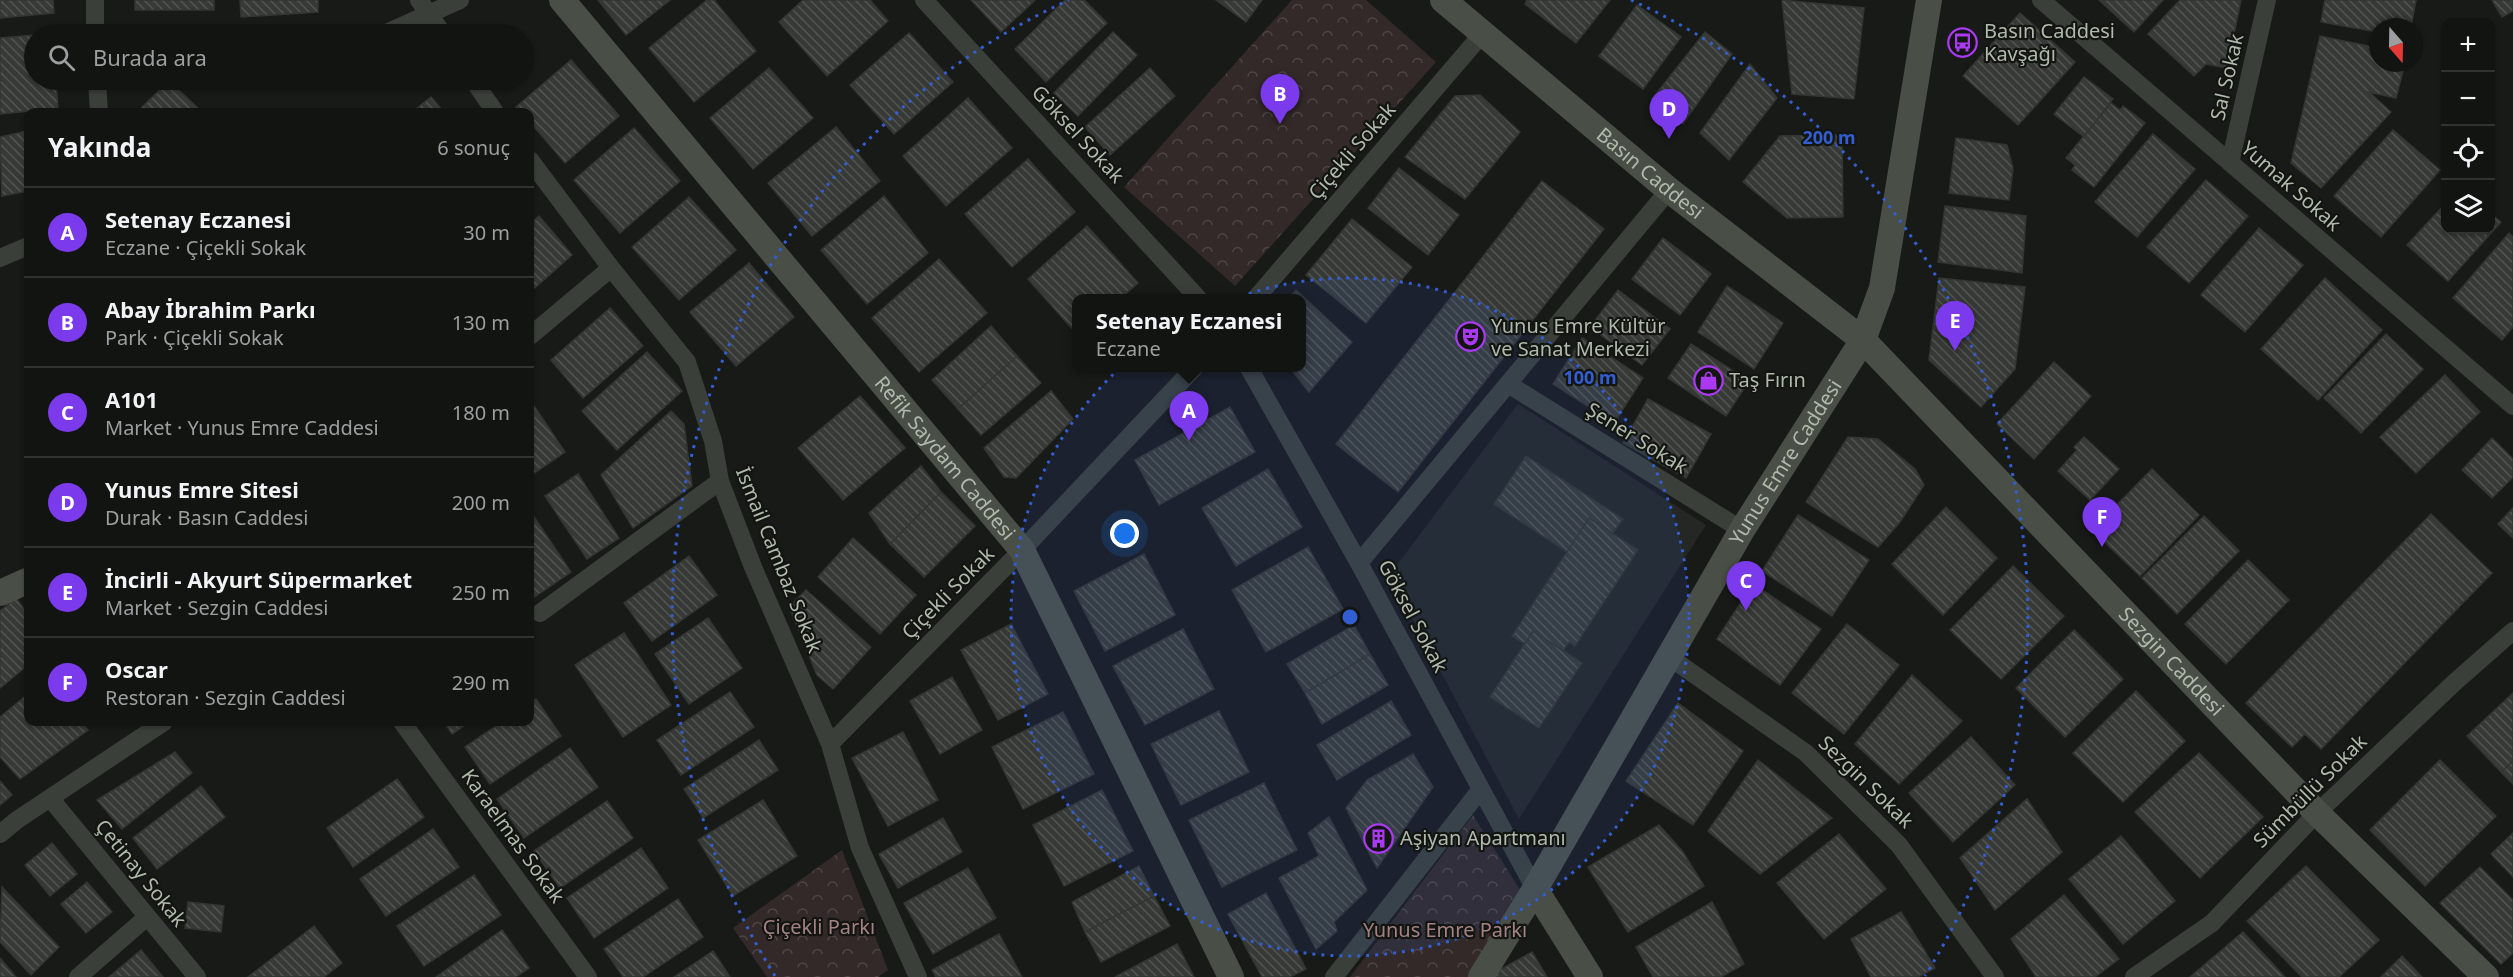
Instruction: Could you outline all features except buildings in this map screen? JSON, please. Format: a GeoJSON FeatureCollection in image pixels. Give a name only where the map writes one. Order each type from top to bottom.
{"type":"FeatureCollection","features":[{"type":"Feature","properties":{"kind":"street"},"geometry":{"type":"LineString","coordinates":[[95,0],[96,24]]}},
{"type":"Feature","properties":{"kind":"street"},"geometry":{"type":"LineString","coordinates":[[399,24],[424,7],[460,0]]}},
{"type":"Feature","properties":{"kind":"street","name":"Refik Saydam Caddesi"},"geometry":{"type":"LineString","coordinates":[[562,0],[1022,550],[1231,977]]}},
{"type":"Feature","properties":{"kind":"street","name":"Göksel Sokak"},"geometry":{"type":"LineString","coordinates":[[924,0],[1194,294]]}},
{"type":"Feature","properties":{"kind":"street","name":"Basın Caddesi"},"geometry":{"type":"LineString","coordinates":[[1443,0],[1669,190],[1863,340]]}},
{"type":"Feature","properties":{"kind":"street","name":"Yunus Emre Caddesi"},"geometry":{"type":"LineString","coordinates":[[1480,977],[1535,889],[1742,531],[1863,340],[1882,288],[1929,0]]}},
{"type":"Feature","properties":{"kind":"street","name":"Yumak Sokak"},"geometry":{"type":"LineString","coordinates":[[2041,0],[2513,405]]}},
{"type":"Feature","properties":{"kind":"street","name":"Sal Sokak"},"geometry":{"type":"LineString","coordinates":[[2230,163],[2267,0]]}},
{"type":"Feature","properties":{"kind":"street"},"geometry":{"type":"LineString","coordinates":[[424,7],[436,24]]}},
{"type":"Feature","properties":{"kind":"street","name":"Çiçekli Sokak"},"geometry":{"type":"LineString","coordinates":[[1259,294],[1483,33]]}},
{"type":"Feature","properties":{"kind":"street"},"geometry":{"type":"LineString","coordinates":[[98,90],[99,108]]}},
{"type":"Feature","properties":{"kind":"street"},"geometry":{"type":"LineString","coordinates":[[480,90],[492,108]]}},
{"type":"Feature","properties":{"kind":"street","name":"İsmail Cambaz Sokak"},"geometry":{"type":"LineString","coordinates":[[534,165],[611,268],[687,362],[713,441],[720,481],[753,567],[830,744],[860,848],[912,975]]}},
{"type":"Feature","properties":{"kind":"street"},"geometry":{"type":"LineString","coordinates":[[1359,563],[1669,190]]}},
{"type":"Feature","properties":{"kind":"street"},"geometry":{"type":"LineString","coordinates":[[0,258],[24,248]]}},
{"type":"Feature","properties":{"kind":"street"},"geometry":{"type":"LineString","coordinates":[[534,333],[611,268]]}},
{"type":"Feature","properties":{"kind":"street","name":"Sezgin Caddesi"},"geometry":{"type":"LineString","coordinates":[[1863,340],[2317,813],[2486,977]]}},
{"type":"Feature","properties":{"kind":"street","name":"Çiçekli Sokak"},"geometry":{"type":"LineString","coordinates":[[830,744],[1022,550],[1190,372]]}},
{"type":"Feature","properties":{"kind":"street","name":"Göksel Sokak"},"geometry":{"type":"LineString","coordinates":[[1251,372],[1359,563],[1535,889]]}},
{"type":"Feature","properties":{"kind":"street","name":"Şener Sokak"},"geometry":{"type":"LineString","coordinates":[[1508,384],[1742,531]]}},
{"type":"Feature","properties":{"kind":"street"},"geometry":{"type":"LineString","coordinates":[[540,613],[720,481]]}},
{"type":"Feature","properties":{"kind":"street"},"geometry":{"type":"LineString","coordinates":[[0,593],[24,582]]}},
{"type":"Feature","properties":{"kind":"street","name":"Sümbüllü Sokak"},"geometry":{"type":"LineString","coordinates":[[2134,977],[2212,923],[2317,813],[2455,682],[2513,631]]}},
{"type":"Feature","properties":{"kind":"street","name":"Sezgin Sokak"},"geometry":{"type":"LineString","coordinates":[[1668,656],[1806,753],[1899,845],[1995,977]]}},
{"type":"Feature","properties":{"kind":"street"},"geometry":{"type":"LineString","coordinates":[[0,834],[158,726]]}},
{"type":"Feature","properties":{"kind":"street","name":"Karaelmas Sokak"},"geometry":{"type":"LineString","coordinates":[[405,726],[588,977]]}},
{"type":"Feature","properties":{"kind":"street"},"geometry":{"type":"LineString","coordinates":[[1334,977],[1481,789]]}},
{"type":"Feature","properties":{"kind":"street","name":"Çetinay Sokak"},"geometry":{"type":"LineString","coordinates":[[50,798],[197,977]]}},
{"type":"Feature","properties":{"kind":"street"},"geometry":{"type":"LineString","coordinates":[[1535,889],[1590,977]]}},
{"type":"Feature","properties":{"kind":"street"},"geometry":{"type":"LineString","coordinates":[[78,977],[147,916]]}},
{"type":"Feature","properties":{"kind":"shaded area"},"geometry":{"type":"Polygon","coordinates":[[[1518,404],[1706,525],[1519,819],[1392,580],[1396,566],[1518,404]]]}},
{"type":"Feature","properties":{"kind":"green space"},"geometry":{"type":"Polygon","coordinates":[[[1292,0],[1366,0],[1436,62],[1235,286],[1124,187],[1292,0]]]}},
{"type":"Feature","properties":{"kind":"green space","name":"Yunus Emre Parkı"},"geometry":{"type":"Polygon","coordinates":[[[1473,815],[1522,893],[1472,977],[1350,977],[1473,815]]]}},
{"type":"Feature","properties":{"kind":"green space","name":"Çiçekli Parkı"},"geometry":{"type":"Polygon","coordinates":[[[842,850],[888,970],[878,977],[767,977],[733,928],[842,850]]]}},
{"type":"Feature","properties":{"kind":"place","name":"Basın Caddesi Kavşağı"},"geometry":{"type":"Point","coordinates":[1963,42]}},
{"type":"Feature","properties":{"kind":"place","name":"Abay İbrahim Parkı"},"geometry":{"type":"Point","coordinates":[1280,124]}},
{"type":"Feature","properties":{"kind":"place","name":"Yunus Emre Sitesi"},"geometry":{"type":"Point","coordinates":[1669,139]}},
{"type":"Feature","properties":{"kind":"place","name":"Yunus Emre Kültür ve Sanat Merkezi"},"geometry":{"type":"Point","coordinates":[1470,337]}},
{"type":"Feature","properties":{"kind":"place","name":"İncirli - Akyurt Süpermarket"},"geometry":{"type":"Point","coordinates":[1955,351]}},
{"type":"Feature","properties":{"kind":"place","name":"Taş Fırın"},"geometry":{"type":"Point","coordinates":[1708,380]}},
{"type":"Feature","properties":{"kind":"place","name":"Setenay Eczanesi"},"geometry":{"type":"Point","coordinates":[1189,441]}},
{"type":"Feature","properties":{"kind":"place","name":"Oscar"},"geometry":{"type":"Point","coordinates":[2102,547]}},
{"type":"Feature","properties":{"kind":"place","name":"A101"},"geometry":{"type":"Point","coordinates":[1746,611]}},
{"type":"Feature","properties":{"kind":"place","name":"Aşiyan Apartmanı"},"geometry":{"type":"Point","coordinates":[1379,838]}}]}
